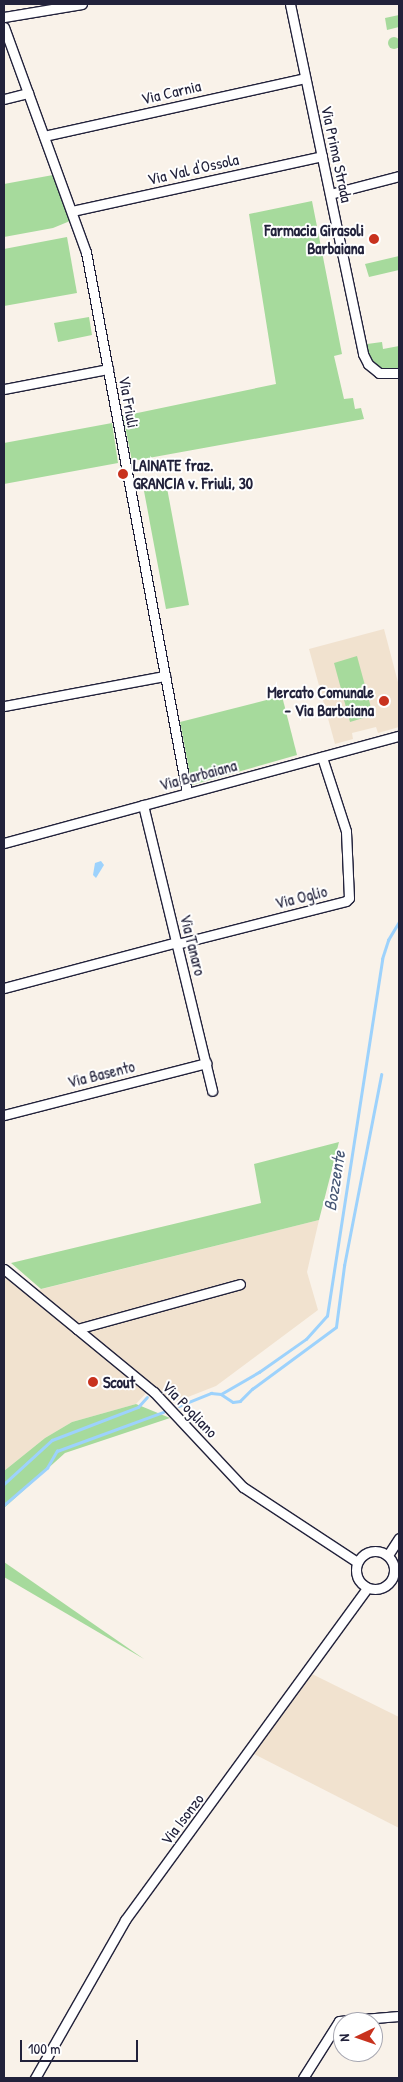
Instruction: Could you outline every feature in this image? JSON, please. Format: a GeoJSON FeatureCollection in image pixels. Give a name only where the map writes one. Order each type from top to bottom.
{"type":"FeatureCollection","features":[{"type":"Feature","properties":{"kind":"street"},"geometry":{"type":"LineString","coordinates":[[4,17],[82,4]]}},
{"type":"Feature","properties":{"kind":"street","name":"Via Prima Strada"},"geometry":{"type":"LineString","coordinates":[[290,4],[363,354],[368,364],[379,373],[399,373]]}},
{"type":"Feature","properties":{"kind":"street","name":"Via Friuli"},"geometry":{"type":"LineString","coordinates":[[4,27],[86,252],[187,793]]}},
{"type":"Feature","properties":{"kind":"street","name":"Via Carnia"},"geometry":{"type":"LineString","coordinates":[[44,136],[305,78]]}},
{"type":"Feature","properties":{"kind":"street"},"geometry":{"type":"LineString","coordinates":[[4,99],[28,93]]}},
{"type":"Feature","properties":{"kind":"street","name":"Via Val d'Ossola"},"geometry":{"type":"LineString","coordinates":[[72,212],[322,156]]}},
{"type":"Feature","properties":{"kind":"street"},"geometry":{"type":"LineString","coordinates":[[330,194],[399,176]]}},
{"type":"Feature","properties":{"kind":"street"},"geometry":{"type":"LineString","coordinates":[[4,389],[108,369]]}},
{"type":"Feature","properties":{"kind":"street"},"geometry":{"type":"LineString","coordinates":[[4,706],[165,676]]}},
{"type":"Feature","properties":{"kind":"street","name":"Via Barbaiana"},"geometry":{"type":"LineString","coordinates":[[4,843],[399,736]]}},
{"type":"Feature","properties":{"kind":"street","name":"Via Oglio"},"geometry":{"type":"LineString","coordinates":[[177,943],[346,901],[349,898],[346,831],[322,757]]}},
{"type":"Feature","properties":{"kind":"street","name":"Via Tanaro"},"geometry":{"type":"LineString","coordinates":[[143,805],[212,1091]]}},
{"type":"Feature","properties":{"kind":"street"},"geometry":{"type":"LineString","coordinates":[[4,988],[177,943]]}},
{"type":"Feature","properties":{"kind":"street","name":"Via Basento"},"geometry":{"type":"LineString","coordinates":[[4,1114],[206,1063]]}},
{"type":"Feature","properties":{"kind":"street","name":"Via Pogliano"},"geometry":{"type":"LineString","coordinates":[[4,1270],[154,1392],[243,1487],[357,1562]]}},
{"type":"Feature","properties":{"kind":"street"},"geometry":{"type":"LineString","coordinates":[[77,1329],[240,1284]]}},
{"type":"Feature","properties":{"kind":"street"},"geometry":{"type":"LineString","coordinates":[[388,1555],[399,1538]]}},
{"type":"Feature","properties":{"kind":"street"},"geometry":{"type":"LineString","coordinates":[[376,1550],[388,1555],[397,1572],[389,1584],[382,1588],[367,1588],[357,1577],[357,1562],[368,1552],[376,1550]]}},
{"type":"Feature","properties":{"kind":"street","name":"Via Isonzo"},"geometry":{"type":"LineString","coordinates":[[35,2078],[125,1920],[367,1588]]}},
{"type":"Feature","properties":{"kind":"street"},"geometry":{"type":"LineString","coordinates":[[303,2078],[339,2021],[399,2016]]}},
{"type":"Feature","properties":{"kind":"shaded area","name":"Mercato Comunale - Via Barbaiana"},"geometry":{"type":"Polygon","coordinates":[[[384,629],[399,686],[399,727],[378,733],[376,727],[352,733],[353,739],[335,744],[309,649],[384,629]]]}},
{"type":"Feature","properties":{"kind":"shaded area"},"geometry":{"type":"Polygon","coordinates":[[[319,1220],[307,1272],[318,1310],[216,1386],[170,1404],[34,1291],[319,1220]]]}},
{"type":"Feature","properties":{"kind":"shaded area"},"geometry":{"type":"Polygon","coordinates":[[[4,1276],[148,1391],[136,1404],[72,1422],[45,1438],[4,1471],[4,1276]]]}},
{"type":"Feature","properties":{"kind":"shaded area"},"geometry":{"type":"Polygon","coordinates":[[[310,1673],[399,1717],[399,1828],[254,1754],[310,1673]]]}},
{"type":"Feature","properties":{"kind":"green space"},"geometry":{"type":"Polygon","coordinates":[[[399,15],[399,27],[387,30],[385,18],[399,15]]]}},
{"type":"Feature","properties":{"kind":"green space"},"geometry":{"type":"Polygon","coordinates":[[[392,37],[396,37],[400,43],[396,49],[392,49],[388,45],[388,41],[392,37]]]}},
{"type":"Feature","properties":{"kind":"green space"},"geometry":{"type":"Polygon","coordinates":[[[53,175],[70,221],[53,228],[4,237],[4,184],[53,175]]]}},
{"type":"Feature","properties":{"kind":"green space"},"geometry":{"type":"Polygon","coordinates":[[[312,201],[342,354],[334,356],[344,399],[353,398],[355,409],[361,408],[364,419],[132,461],[123,416],[276,384],[249,214],[312,201]]]}},
{"type":"Feature","properties":{"kind":"green space"},"geometry":{"type":"Polygon","coordinates":[[[67,237],[77,293],[4,306],[4,249],[67,237]]]}},
{"type":"Feature","properties":{"kind":"green space"},"geometry":{"type":"Polygon","coordinates":[[[399,256],[399,270],[369,277],[365,264],[399,256]]]}},
{"type":"Feature","properties":{"kind":"green space"},"geometry":{"type":"Polygon","coordinates":[[[89,317],[92,335],[58,342],[54,323],[89,317]]]}},
{"type":"Feature","properties":{"kind":"green space"},"geometry":{"type":"Polygon","coordinates":[[[382,342],[383,349],[399,346],[399,368],[386,370],[375,366],[369,358],[367,344],[382,342]]]}},
{"type":"Feature","properties":{"kind":"green space"},"geometry":{"type":"Polygon","coordinates":[[[112,423],[118,463],[4,484],[4,443],[112,423]]]}},
{"type":"Feature","properties":{"kind":"green space"},"geometry":{"type":"Polygon","coordinates":[[[167,488],[189,605],[166,609],[144,491],[167,488]]]}},
{"type":"Feature","properties":{"kind":"green space"},"geometry":{"type":"Polygon","coordinates":[[[357,656],[373,715],[350,722],[334,663],[357,656]]]}},
{"type":"Feature","properties":{"kind":"green space"},"geometry":{"type":"Polygon","coordinates":[[[282,696],[297,755],[192,785],[180,722],[282,696]]]}},
{"type":"Feature","properties":{"kind":"green space"},"geometry":{"type":"Polygon","coordinates":[[[339,1142],[319,1220],[41,1289],[11,1263],[261,1203],[254,1164],[339,1142]]]}},
{"type":"Feature","properties":{"kind":"green space"},"geometry":{"type":"Polygon","coordinates":[[[136,1404],[170,1418],[65,1453],[4,1508],[4,1471],[45,1438],[72,1422],[136,1404]]]}},
{"type":"Feature","properties":{"kind":"green space"},"geometry":{"type":"Polygon","coordinates":[[[4,1562],[144,1659],[4,1577],[4,1562]]]}},
{"type":"Feature","properties":{"kind":"water"},"geometry":{"type":"Polygon","coordinates":[[[101,861],[104,865],[96,878],[93,875],[95,863],[101,861]]]}},
{"type":"Feature","properties":{"kind":"waterway","name":"Bozzente"},"geometry":{"type":"LineString","coordinates":[[179,1406],[211,1393],[221,1394],[259,1372],[306,1339],[327,1316],[382,959],[388,940],[399,922]]}},
{"type":"Feature","properties":{"kind":"waterway","name":"Bozzente"},"geometry":{"type":"LineString","coordinates":[[221,1394],[233,1402],[240,1401],[252,1389],[336,1327],[344,1266],[381,1075]]}},
{"type":"Feature","properties":{"kind":"waterway"},"geometry":{"type":"LineString","coordinates":[[4,1484],[52,1440],[138,1407],[147,1397]]}},
{"type":"Feature","properties":{"kind":"waterway","name":"Bozzente"},"geometry":{"type":"LineString","coordinates":[[4,1505],[47,1468],[57,1451],[163,1412]]}},
{"type":"Feature","properties":{"kind":"place","name":"Farmacia Girasoli Barbaiana"},"geometry":{"type":"Point","coordinates":[374,239]}},
{"type":"Feature","properties":{"kind":"place","name":"LAINATE fraz. GRANCIA v. Friuli, 30"},"geometry":{"type":"Point","coordinates":[123,474]}},
{"type":"Feature","properties":{"kind":"place","name":"Mercato Comunale - Via Barbaiana"},"geometry":{"type":"Point","coordinates":[384,701]}},
{"type":"Feature","properties":{"kind":"place","name":"Scout"},"geometry":{"type":"Point","coordinates":[93,1382]}}]}
